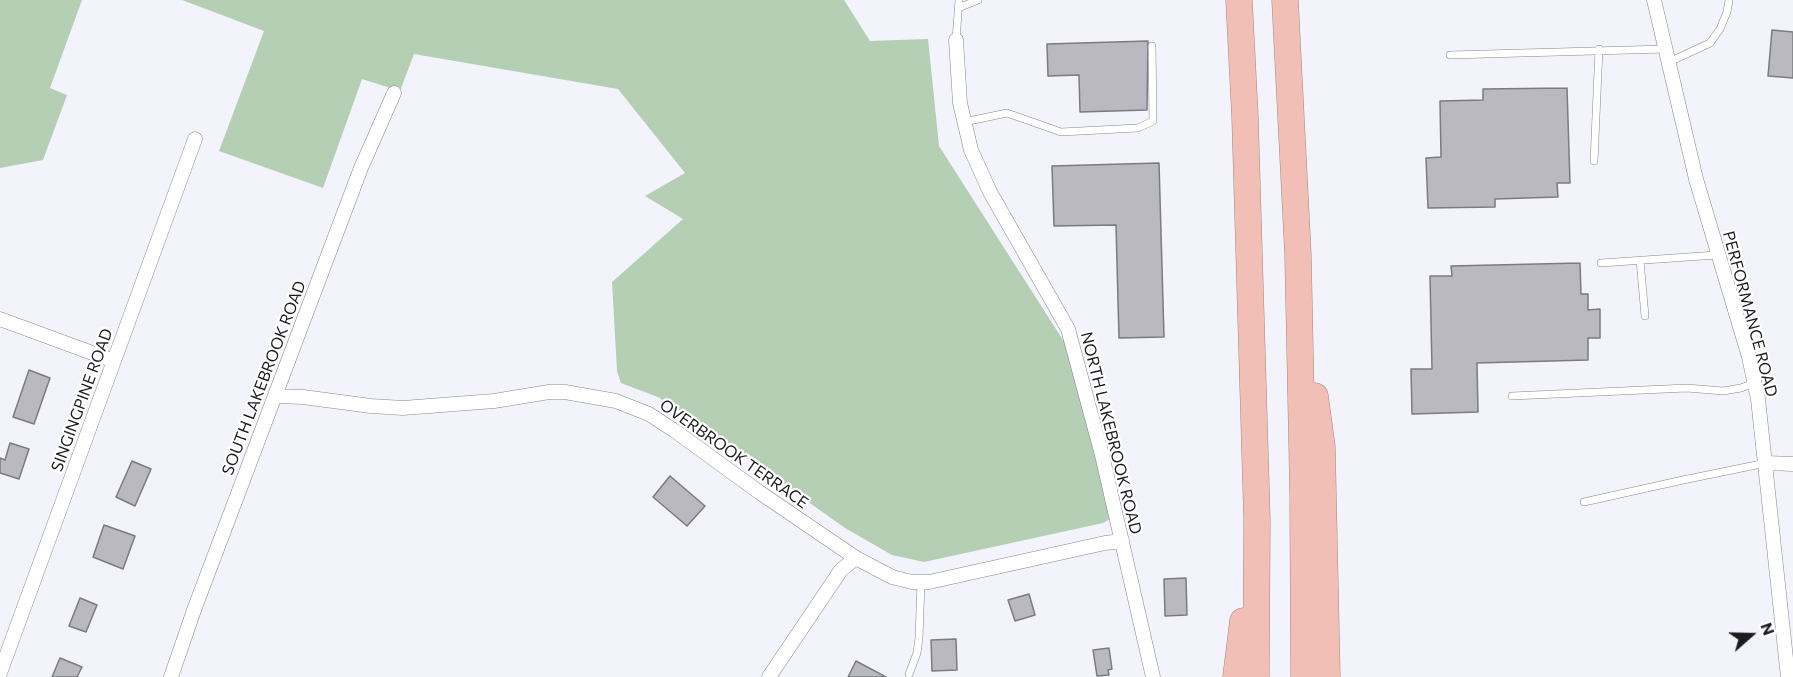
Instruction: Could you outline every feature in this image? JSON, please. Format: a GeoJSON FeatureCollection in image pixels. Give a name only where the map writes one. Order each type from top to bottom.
{"type":"FeatureCollection","features":[{"type":"Feature","properties":{"kind":"highway"},"geometry":{"type":"LineString","coordinates":[[1239,0],[1246,129],[1257,520],[1256,677]]}},
{"type":"Feature","properties":{"kind":"highway"},"geometry":{"type":"LineString","coordinates":[[1285,0],[1298,255],[1304,677]]}},
{"type":"Feature","properties":{"kind":"highway"},"geometry":{"type":"LineString","coordinates":[[1298,255],[1322,447],[1327,677]]}},
{"type":"Feature","properties":{"kind":"highway"},"geometry":{"type":"LineString","coordinates":[[1236,677],[1257,520]]}},
{"type":"Feature","properties":{"kind":"street","name":"PERFORMANCE ROAD"},"geometry":{"type":"LineString","coordinates":[[1654,0],[1696,179],[1749,357],[1758,399],[1788,677]]}},
{"type":"Feature","properties":{"kind":"street","name":"NORTH LAKEBROOK ROAD"},"geometry":{"type":"LineString","coordinates":[[956,40],[960,103],[971,150],[990,192],[1068,329],[1099,445],[1153,677]]}},
{"type":"Feature","properties":{"kind":"street","name":"SOUTH LAKEBROOK ROAD"},"geometry":{"type":"LineString","coordinates":[[171,677],[361,168],[394,93]]}},
{"type":"Feature","properties":{"kind":"street","name":"SINGINGPINE ROAD"},"geometry":{"type":"LineString","coordinates":[[0,673],[195,138]]}},
{"type":"Feature","properties":{"kind":"street"},"geometry":{"type":"LineString","coordinates":[[0,319],[114,361]]}},
{"type":"Feature","properties":{"kind":"street","name":"OVERBROOK TERRACE"},"geometry":{"type":"LineString","coordinates":[[276,396],[403,408],[494,401],[549,392],[565,392],[616,401],[649,414],[856,558],[904,581],[921,583],[1122,541]]}},
{"type":"Feature","properties":{"kind":"street"},"geometry":{"type":"LineString","coordinates":[[1766,463],[1793,464]]}},
{"type":"Feature","properties":{"kind":"street"},"geometry":{"type":"LineString","coordinates":[[769,677],[841,570],[856,558]]}},
{"type":"Feature","properties":{"kind":"lane"},"geometry":{"type":"LineString","coordinates":[[956,40],[958,4],[978,0]]}},
{"type":"Feature","properties":{"kind":"lane"},"geometry":{"type":"LineString","coordinates":[[1449,55],[1599,50],[1667,55],[1710,43],[1720,29],[1729,0]]}},
{"type":"Feature","properties":{"kind":"lane"},"geometry":{"type":"LineString","coordinates":[[964,122],[1007,113],[1061,132],[1138,128],[1154,121],[1152,46]]}},
{"type":"Feature","properties":{"kind":"lane"},"geometry":{"type":"LineString","coordinates":[[1594,161],[1599,50]]}},
{"type":"Feature","properties":{"kind":"lane"},"geometry":{"type":"LineString","coordinates":[[1602,263],[1717,255]]}},
{"type":"Feature","properties":{"kind":"lane"},"geometry":{"type":"LineString","coordinates":[[1640,260],[1645,316]]}},
{"type":"Feature","properties":{"kind":"lane"},"geometry":{"type":"LineString","coordinates":[[1512,396],[1687,388],[1723,391],[1754,383]]}},
{"type":"Feature","properties":{"kind":"lane"},"geometry":{"type":"LineString","coordinates":[[1584,502],[1766,463]]}},
{"type":"Feature","properties":{"kind":"lane"},"geometry":{"type":"LineString","coordinates":[[909,674],[917,653],[919,638],[921,583]]}},
{"type":"Feature","properties":{"kind":"green space"},"geometry":{"type":"Polygon","coordinates":[[[0,0],[82,0],[50,88],[67,95],[43,160],[0,168],[0,0]]]}},
{"type":"Feature","properties":{"kind":"green space"},"geometry":{"type":"Polygon","coordinates":[[[182,0],[844,0],[870,41],[928,39],[939,146],[1070,351],[1112,518],[1103,523],[924,562],[892,555],[845,528],[658,397],[621,383],[617,371],[612,282],[683,219],[645,196],[685,173],[618,89],[414,54],[400,91],[362,79],[323,188],[219,151],[264,31],[182,0]]]}},
{"type":"Feature","properties":{"kind":"building"},"geometry":{"type":"Polygon","coordinates":[[[1772,30],[1793,32],[1793,78],[1768,76],[1772,30]]]}},
{"type":"Feature","properties":{"kind":"building"},"geometry":{"type":"Polygon","coordinates":[[[1148,41],[1147,110],[1080,112],[1079,75],[1048,76],[1047,44],[1148,41]]]}},
{"type":"Feature","properties":{"kind":"building"},"geometry":{"type":"Polygon","coordinates":[[[1567,88],[1570,183],[1557,183],[1558,197],[1495,199],[1495,207],[1428,208],[1426,158],[1441,157],[1440,101],[1483,100],[1483,89],[1567,88]]]}},
{"type":"Feature","properties":{"kind":"building"},"geometry":{"type":"Polygon","coordinates":[[[1159,163],[1164,337],[1119,338],[1116,225],[1054,226],[1052,166],[1159,163]]]}},
{"type":"Feature","properties":{"kind":"building"},"geometry":{"type":"Polygon","coordinates":[[[1580,263],[1581,294],[1588,294],[1588,310],[1600,309],[1600,338],[1588,338],[1588,360],[1477,363],[1478,412],[1412,414],[1411,369],[1432,369],[1430,276],[1452,276],[1451,266],[1580,263]]]}},
{"type":"Feature","properties":{"kind":"building"},"geometry":{"type":"Polygon","coordinates":[[[29,370],[50,378],[34,424],[13,417],[29,370]]]}},
{"type":"Feature","properties":{"kind":"building"},"geometry":{"type":"Polygon","coordinates":[[[10,443],[29,449],[19,479],[0,473],[0,458],[5,460],[10,443]]]}},
{"type":"Feature","properties":{"kind":"building"},"geometry":{"type":"Polygon","coordinates":[[[132,461],[151,469],[135,506],[116,497],[132,461]]]}},
{"type":"Feature","properties":{"kind":"building"},"geometry":{"type":"Polygon","coordinates":[[[670,476],[705,506],[687,526],[653,497],[670,476]]]}},
{"type":"Feature","properties":{"kind":"building"},"geometry":{"type":"Polygon","coordinates":[[[104,525],[135,536],[123,569],[93,557],[104,525]]]}},
{"type":"Feature","properties":{"kind":"building"},"geometry":{"type":"Polygon","coordinates":[[[1186,578],[1187,615],[1165,616],[1164,579],[1186,578]]]}},
{"type":"Feature","properties":{"kind":"building"},"geometry":{"type":"Polygon","coordinates":[[[1029,594],[1035,615],[1015,621],[1008,600],[1029,594]]]}},
{"type":"Feature","properties":{"kind":"building"},"geometry":{"type":"Polygon","coordinates":[[[80,598],[97,605],[86,632],[69,626],[80,598]]]}},
{"type":"Feature","properties":{"kind":"building"},"geometry":{"type":"Polygon","coordinates":[[[956,639],[957,670],[932,671],[931,640],[956,639]]]}},
{"type":"Feature","properties":{"kind":"building"},"geometry":{"type":"Polygon","coordinates":[[[1109,648],[1112,669],[1108,670],[1109,675],[1097,676],[1093,650],[1109,648]]]}},
{"type":"Feature","properties":{"kind":"building"},"geometry":{"type":"Polygon","coordinates":[[[60,658],[82,667],[77,677],[52,677],[60,658]]]}},
{"type":"Feature","properties":{"kind":"building"},"geometry":{"type":"Polygon","coordinates":[[[856,661],[886,677],[848,677],[856,661]]]}}]}
